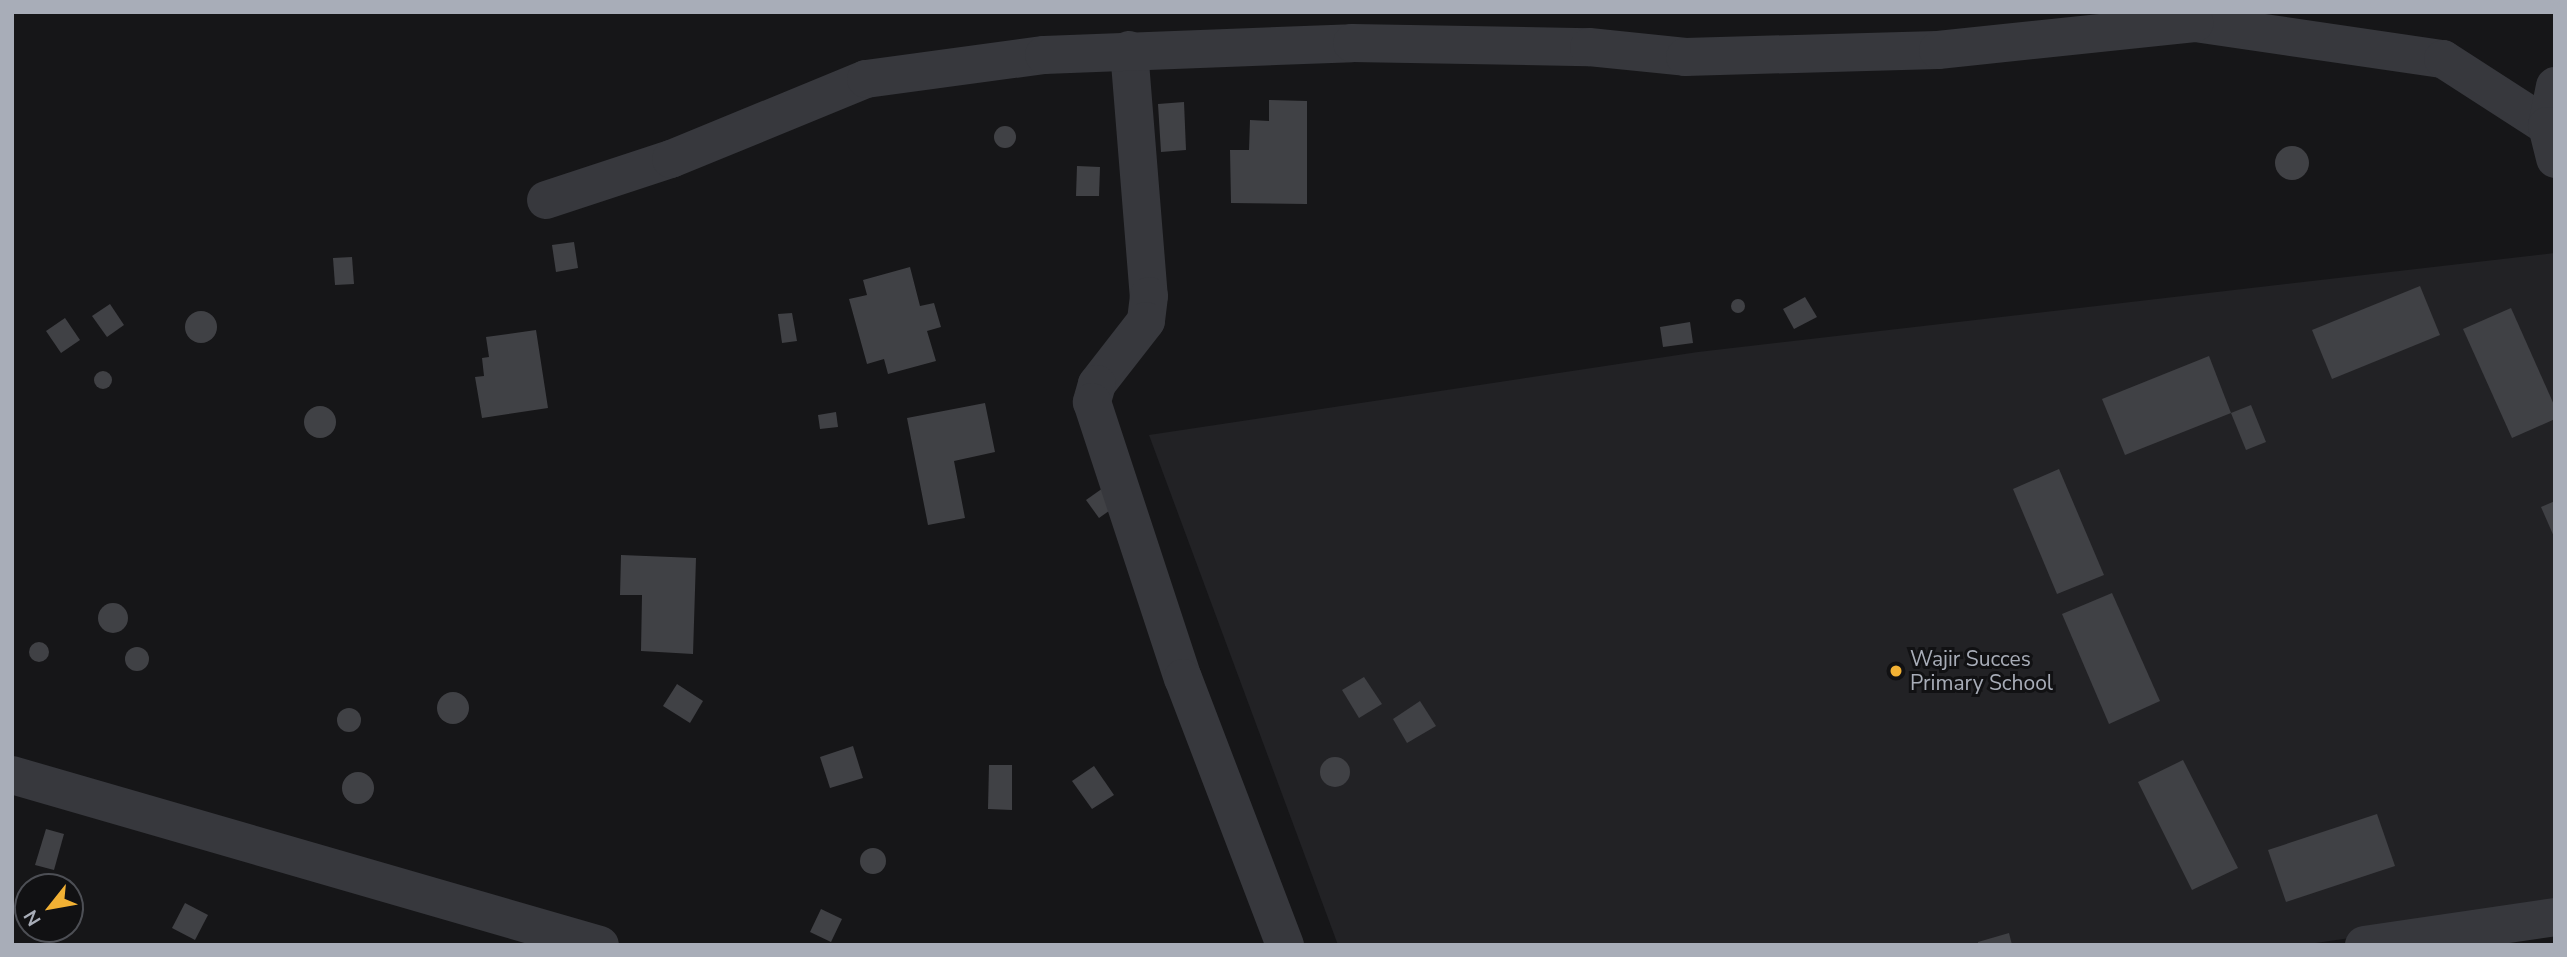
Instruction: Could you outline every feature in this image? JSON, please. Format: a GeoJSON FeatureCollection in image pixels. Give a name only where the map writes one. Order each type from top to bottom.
{"type":"FeatureCollection","features":[{"type":"Feature","properties":{"kind":"street"},"geometry":{"type":"LineString","coordinates":[[546,200],[671,159],[866,79],[1044,55],[1352,43],[1589,47],[1685,57],[1938,50],[2183,17],[2443,59],[2552,138]]}},
{"type":"Feature","properties":{"kind":"street"},"geometry":{"type":"LineString","coordinates":[[1129,50],[1149,296],[1146,321],[1097,384],[1093,402],[1183,678],[1285,945]]}},
{"type":"Feature","properties":{"kind":"street"},"geometry":{"type":"LineString","coordinates":[[2552,138],[2555,86]]}},
{"type":"Feature","properties":{"kind":"street"},"geometry":{"type":"LineString","coordinates":[[12,775],[600,945]]}},
{"type":"Feature","properties":{"kind":"street"},"geometry":{"type":"LineString","coordinates":[[2364,945],[2555,917]]}},
{"type":"Feature","properties":{"kind":"shaded area","name":"Wajir Succes Primary School"},"geometry":{"type":"Polygon","coordinates":[[[2555,253],[2555,908],[2302,945],[1338,945],[1149,435],[1698,352],[2555,253]]]}},
{"type":"Feature","properties":{"kind":"building"},"geometry":{"type":"Polygon","coordinates":[[[1269,100],[1307,101],[1307,204],[1231,203],[1230,150],[1249,150],[1250,120],[1269,121],[1269,100]]]}},
{"type":"Feature","properties":{"kind":"building"},"geometry":{"type":"Polygon","coordinates":[[[1184,102],[1186,150],[1161,152],[1158,104],[1184,102]]]}},
{"type":"Feature","properties":{"kind":"building"},"geometry":{"type":"Polygon","coordinates":[[[1005,126],[1015,133],[1016,137],[1009,147],[1005,148],[995,141],[994,137],[1001,127],[1005,126]]]}},
{"type":"Feature","properties":{"kind":"building"},"geometry":{"type":"Polygon","coordinates":[[[2292,146],[2304,151],[2309,163],[2304,175],[2292,180],[2280,175],[2275,163],[2280,151],[2292,146]]]}},
{"type":"Feature","properties":{"kind":"building"},"geometry":{"type":"Polygon","coordinates":[[[1077,166],[1100,167],[1099,196],[1076,196],[1077,166]]]}},
{"type":"Feature","properties":{"kind":"building"},"geometry":{"type":"Polygon","coordinates":[[[574,242],[578,268],[556,272],[552,245],[574,242]]]}},
{"type":"Feature","properties":{"kind":"building"},"geometry":{"type":"Polygon","coordinates":[[[352,257],[354,284],[335,285],[333,258],[352,257]]]}},
{"type":"Feature","properties":{"kind":"building"},"geometry":{"type":"Polygon","coordinates":[[[910,267],[920,306],[934,303],[941,327],[927,331],[936,361],[888,374],[884,359],[867,364],[849,299],[867,295],[863,280],[910,267]]]}},
{"type":"Feature","properties":{"kind":"building"},"geometry":{"type":"Polygon","coordinates":[[[2420,286],[2440,335],[2332,379],[2312,330],[2420,286]]]}},
{"type":"Feature","properties":{"kind":"building"},"geometry":{"type":"Polygon","coordinates":[[[1805,297],[1817,317],[1794,329],[1783,309],[1805,297]]]}},
{"type":"Feature","properties":{"kind":"building"},"geometry":{"type":"Polygon","coordinates":[[[1738,299],[1743,301],[1743,311],[1738,313],[1733,311],[1731,306],[1733,301],[1738,299]]]}},
{"type":"Feature","properties":{"kind":"building"},"geometry":{"type":"Polygon","coordinates":[[[110,304],[124,325],[107,337],[92,316],[110,304]]]}},
{"type":"Feature","properties":{"kind":"building"},"geometry":{"type":"Polygon","coordinates":[[[2511,308],[2555,407],[2555,419],[2512,438],[2463,329],[2511,308]]]}},
{"type":"Feature","properties":{"kind":"building"},"geometry":{"type":"Polygon","coordinates":[[[201,311],[212,316],[217,327],[212,338],[201,343],[190,338],[185,327],[190,316],[201,311]]]}},
{"type":"Feature","properties":{"kind":"building"},"geometry":{"type":"Polygon","coordinates":[[[792,313],[797,341],[782,343],[778,314],[792,313]]]}},
{"type":"Feature","properties":{"kind":"building"},"geometry":{"type":"Polygon","coordinates":[[[65,318],[80,340],[61,353],[46,331],[65,318]]]}},
{"type":"Feature","properties":{"kind":"building"},"geometry":{"type":"Polygon","coordinates":[[[1690,322],[1693,343],[1663,347],[1660,327],[1690,322]]]}},
{"type":"Feature","properties":{"kind":"building"},"geometry":{"type":"Polygon","coordinates":[[[536,330],[548,408],[482,418],[475,377],[484,376],[482,358],[489,357],[486,337],[536,330]]]}},
{"type":"Feature","properties":{"kind":"building"},"geometry":{"type":"Polygon","coordinates":[[[2209,356],[2231,413],[2125,455],[2102,399],[2209,356]]]}},
{"type":"Feature","properties":{"kind":"building"},"geometry":{"type":"Polygon","coordinates":[[[99,371],[107,371],[112,380],[110,387],[99,389],[94,384],[94,376],[99,371]]]}},
{"type":"Feature","properties":{"kind":"building"},"geometry":{"type":"Polygon","coordinates":[[[985,403],[995,452],[954,461],[965,518],[928,525],[907,418],[985,403]]]}},
{"type":"Feature","properties":{"kind":"building"},"geometry":{"type":"Polygon","coordinates":[[[2251,405],[2266,442],[2246,450],[2231,413],[2251,405]]]}},
{"type":"Feature","properties":{"kind":"building"},"geometry":{"type":"Polygon","coordinates":[[[320,406],[331,411],[336,422],[331,433],[320,438],[309,433],[304,422],[309,411],[320,406]]]}},
{"type":"Feature","properties":{"kind":"building"},"geometry":{"type":"Polygon","coordinates":[[[836,412],[838,427],[820,429],[818,415],[836,412]]]}},
{"type":"Feature","properties":{"kind":"building"},"geometry":{"type":"Polygon","coordinates":[[[2059,469],[2104,575],[2057,594],[2013,489],[2059,469]]]}},
{"type":"Feature","properties":{"kind":"building"},"geometry":{"type":"Polygon","coordinates":[[[1103,488],[1116,506],[1099,518],[1086,500],[1103,488]]]}},
{"type":"Feature","properties":{"kind":"building"},"geometry":{"type":"Polygon","coordinates":[[[2555,501],[2555,539],[2541,507],[2555,501]]]}},
{"type":"Feature","properties":{"kind":"building"},"geometry":{"type":"Polygon","coordinates":[[[621,555],[696,558],[693,654],[641,651],[642,595],[620,595],[621,555]]]}},
{"type":"Feature","properties":{"kind":"building"},"geometry":{"type":"Polygon","coordinates":[[[2112,593],[2160,701],[2109,724],[2062,614],[2112,593]]]}},
{"type":"Feature","properties":{"kind":"building"},"geometry":{"type":"Polygon","coordinates":[[[113,603],[124,607],[128,618],[124,629],[113,633],[102,629],[98,618],[102,607],[113,603]]]}},
{"type":"Feature","properties":{"kind":"building"},"geometry":{"type":"Polygon","coordinates":[[[39,642],[46,645],[49,652],[46,659],[39,662],[32,659],[29,652],[32,645],[39,642]]]}},
{"type":"Feature","properties":{"kind":"building"},"geometry":{"type":"Polygon","coordinates":[[[137,647],[146,650],[149,659],[146,668],[137,671],[128,668],[125,659],[128,650],[137,647]]]}},
{"type":"Feature","properties":{"kind":"building"},"geometry":{"type":"Polygon","coordinates":[[[1364,677],[1382,704],[1359,718],[1342,690],[1364,677]]]}},
{"type":"Feature","properties":{"kind":"building"},"geometry":{"type":"Polygon","coordinates":[[[677,684],[703,701],[690,723],[663,706],[677,684]]]}},
{"type":"Feature","properties":{"kind":"building"},"geometry":{"type":"Polygon","coordinates":[[[453,692],[464,697],[469,708],[464,719],[453,724],[442,719],[437,708],[442,697],[453,692]]]}},
{"type":"Feature","properties":{"kind":"building"},"geometry":{"type":"Polygon","coordinates":[[[1420,701],[1436,726],[1407,743],[1393,719],[1420,701]]]}},
{"type":"Feature","properties":{"kind":"building"},"geometry":{"type":"Polygon","coordinates":[[[349,708],[358,711],[361,720],[358,729],[349,732],[340,729],[337,720],[340,711],[349,708]]]}},
{"type":"Feature","properties":{"kind":"building"},"geometry":{"type":"Polygon","coordinates":[[[853,746],[863,778],[830,788],[820,757],[853,746]]]}},
{"type":"Feature","properties":{"kind":"building"},"geometry":{"type":"Polygon","coordinates":[[[1335,757],[1341,758],[1349,766],[1349,778],[1341,786],[1335,787],[1329,786],[1321,778],[1320,772],[1321,766],[1329,758],[1335,757]]]}},
{"type":"Feature","properties":{"kind":"building"},"geometry":{"type":"Polygon","coordinates":[[[2183,760],[2238,868],[2192,890],[2138,782],[2183,760]]]}},
{"type":"Feature","properties":{"kind":"building"},"geometry":{"type":"Polygon","coordinates":[[[989,765],[1012,765],[1012,810],[988,809],[989,765]]]}},
{"type":"Feature","properties":{"kind":"building"},"geometry":{"type":"Polygon","coordinates":[[[1094,766],[1114,795],[1092,809],[1072,781],[1094,766]]]}},
{"type":"Feature","properties":{"kind":"building"},"geometry":{"type":"Polygon","coordinates":[[[358,772],[369,777],[374,788],[369,799],[358,804],[347,799],[342,788],[347,777],[358,772]]]}},
{"type":"Feature","properties":{"kind":"building"},"geometry":{"type":"Polygon","coordinates":[[[2377,814],[2395,866],[2286,902],[2268,850],[2377,814]]]}},
{"type":"Feature","properties":{"kind":"building"},"geometry":{"type":"Polygon","coordinates":[[[46,829],[64,834],[54,870],[35,865],[46,829]]]}},
{"type":"Feature","properties":{"kind":"building"},"geometry":{"type":"Polygon","coordinates":[[[873,848],[882,852],[886,861],[882,870],[873,874],[864,870],[860,861],[864,852],[873,848]]]}},
{"type":"Feature","properties":{"kind":"building"},"geometry":{"type":"Polygon","coordinates":[[[185,903],[208,915],[195,940],[172,928],[185,903]]]}},
{"type":"Feature","properties":{"kind":"building"},"geometry":{"type":"Polygon","coordinates":[[[821,909],[842,919],[831,942],[810,932],[821,909]]]}},
{"type":"Feature","properties":{"kind":"building"},"geometry":{"type":"Polygon","coordinates":[[[2009,933],[2012,945],[1978,945],[1978,942],[2009,933]]]}},
{"type":"Feature","properties":{"kind":"place","name":"Wajir Succes Primary School"},"geometry":{"type":"Point","coordinates":[1896,671]}}]}
